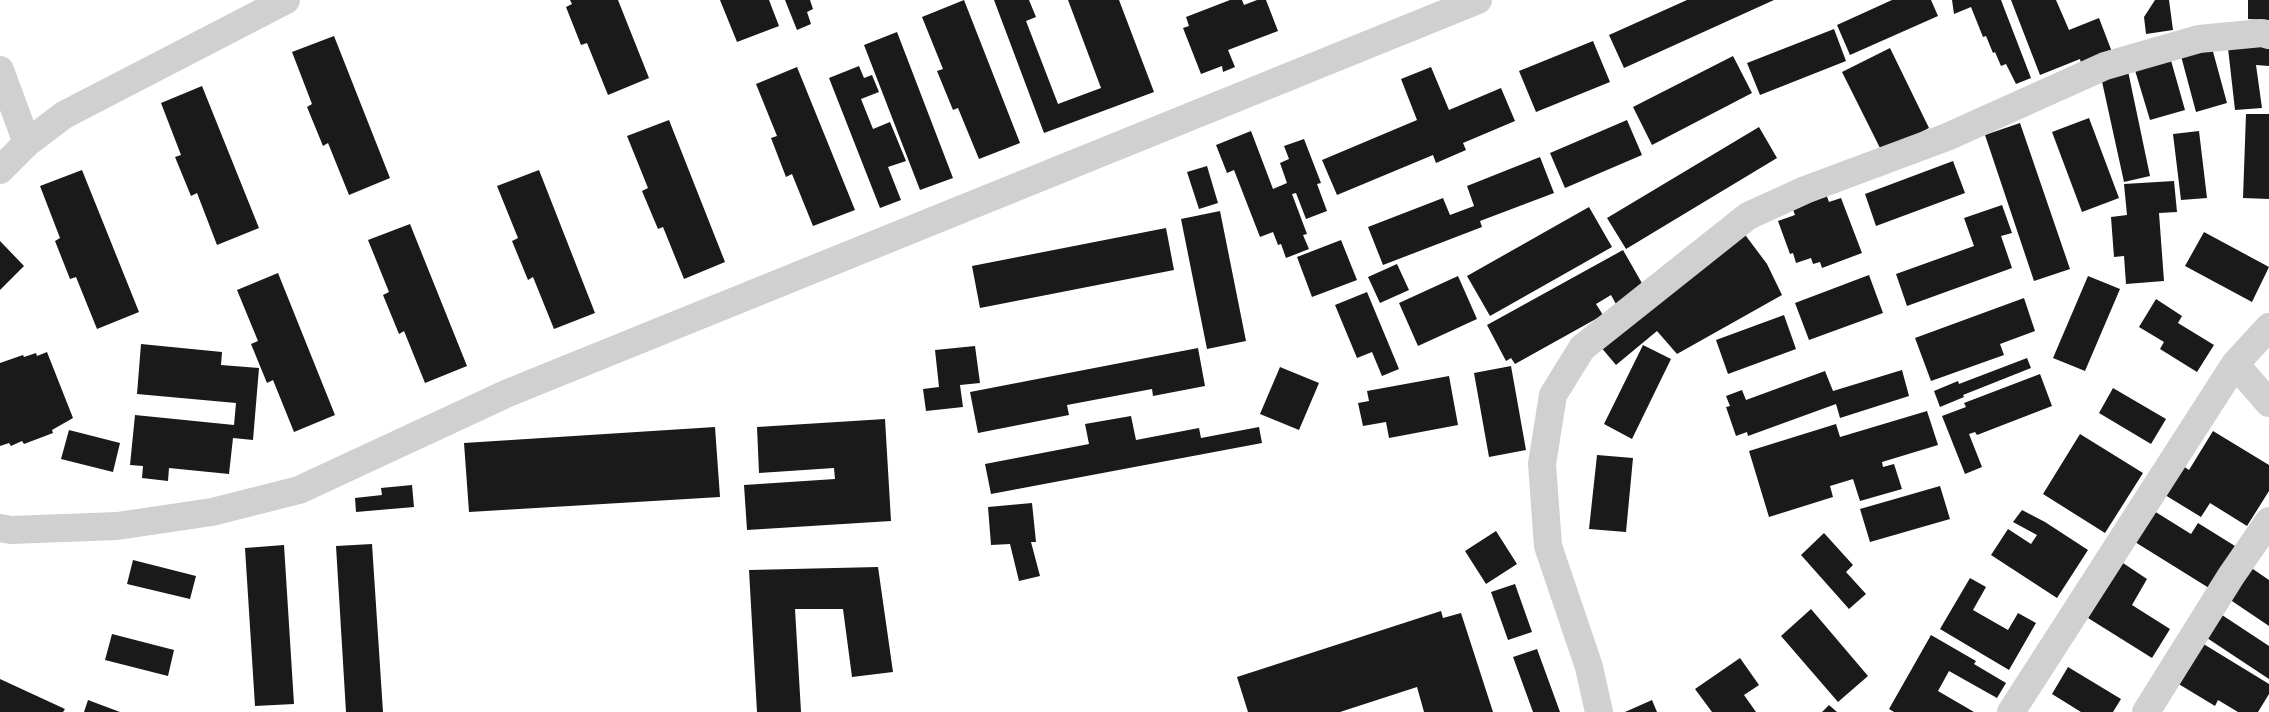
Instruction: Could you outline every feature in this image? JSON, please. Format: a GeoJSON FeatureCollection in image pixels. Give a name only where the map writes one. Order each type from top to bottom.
{"type":"FeatureCollection","features":[{"type":"Feature","properties":{"kind":"street"},"geometry":{"type":"LineString","coordinates":[[0,170],[28,143],[64,115],[286,0]]}},
{"type":"Feature","properties":{"kind":"street"},"geometry":{"type":"LineString","coordinates":[[0,528],[11,530],[117,526],[212,512],[299,490],[508,393],[1478,0]]}},
{"type":"Feature","properties":{"kind":"street"},"geometry":{"type":"LineString","coordinates":[[1599,712],[1589,667],[1548,546],[1542,464],[1553,395],[1582,348],[1748,216],[1805,190],[1947,137],[2105,66],[2199,39],[2262,33],[2269,35]]}},
{"type":"Feature","properties":{"kind":"street"},"geometry":{"type":"LineString","coordinates":[[0,70],[28,143]]}},
{"type":"Feature","properties":{"kind":"street"},"geometry":{"type":"LineString","coordinates":[[2011,712],[2235,364],[2269,327]]}},
{"type":"Feature","properties":{"kind":"street"},"geometry":{"type":"LineString","coordinates":[[2235,364],[2269,403]]}},
{"type":"Feature","properties":{"kind":"street"},"geometry":{"type":"LineString","coordinates":[[2146,712],[2231,576],[2269,521]]}},
{"type":"Feature","properties":{"kind":"building"},"geometry":{"type":"Polygon","coordinates":[[[570,0],[618,0],[649,78],[608,95],[587,43],[581,45],[566,7],[572,4],[570,0]]]}},
{"type":"Feature","properties":{"kind":"building"},"geometry":{"type":"Polygon","coordinates":[[[720,0],[769,0],[779,26],[737,42],[720,0]]]}},
{"type":"Feature","properties":{"kind":"building"},"geometry":{"type":"Polygon","coordinates":[[[785,0],[810,0],[813,9],[807,12],[811,24],[797,30],[785,0]]]}},
{"type":"Feature","properties":{"kind":"building"},"geometry":{"type":"Polygon","coordinates":[[[964,0],[1020,143],[979,159],[958,108],[953,110],[937,71],[943,69],[922,17],[964,0]]]}},
{"type":"Feature","properties":{"kind":"building"},"geometry":{"type":"Polygon","coordinates":[[[994,0],[1029,0],[1036,17],[1026,21],[1058,104],[1101,88],[1068,0],[1119,0],[1154,92],[1044,133],[994,0]]]}},
{"type":"Feature","properties":{"kind":"building"},"geometry":{"type":"Polygon","coordinates":[[[1230,0],[1242,0],[1244,5],[1257,0],[1266,0],[1278,31],[1228,50],[1235,67],[1223,72],[1222,66],[1201,74],[1183,28],[1189,26],[1186,17],[1230,0]]]}},
{"type":"Feature","properties":{"kind":"building"},"geometry":{"type":"Polygon","coordinates":[[[1687,0],[1774,0],[1624,68],[1609,35],[1687,0]]]}},
{"type":"Feature","properties":{"kind":"building"},"geometry":{"type":"Polygon","coordinates":[[[1892,0],[1931,0],[1938,16],[1850,55],[1837,25],[1892,0]]]}},
{"type":"Feature","properties":{"kind":"building"},"geometry":{"type":"Polygon","coordinates":[[[1952,0],[2001,0],[2031,78],[2016,84],[2006,64],[2001,66],[1986,36],[1983,37],[1971,7],[1954,14],[1952,0]]]}},
{"type":"Feature","properties":{"kind":"building"},"geometry":{"type":"Polygon","coordinates":[[[2011,0],[2056,0],[2069,30],[2099,18],[2112,52],[2081,63],[2080,59],[2040,75],[2011,0]]]}},
{"type":"Feature","properties":{"kind":"building"},"geometry":{"type":"Polygon","coordinates":[[[2155,0],[2169,0],[2173,30],[2146,34],[2144,17],[2155,0]]]}},
{"type":"Feature","properties":{"kind":"building"},"geometry":{"type":"Polygon","coordinates":[[[2248,0],[2269,0],[2269,20],[2248,19],[2248,0]]]}},
{"type":"Feature","properties":{"kind":"building"},"geometry":{"type":"Polygon","coordinates":[[[1834,29],[1846,61],[1760,95],[1747,63],[1834,29]]]}},
{"type":"Feature","properties":{"kind":"building"},"geometry":{"type":"Polygon","coordinates":[[[897,32],[953,178],[920,190],[864,45],[897,32]]]}},
{"type":"Feature","properties":{"kind":"building"},"geometry":{"type":"Polygon","coordinates":[[[334,36],[390,178],[349,195],[328,143],[323,146],[307,107],[312,104],[292,52],[334,36]]]}},
{"type":"Feature","properties":{"kind":"building"},"geometry":{"type":"Polygon","coordinates":[[[1593,41],[1610,82],[1536,112],[1519,71],[1593,41]]]}},
{"type":"Feature","properties":{"kind":"building"},"geometry":{"type":"Polygon","coordinates":[[[2269,46],[2269,66],[2256,65],[2262,108],[2235,110],[2228,48],[2269,46]]]}},
{"type":"Feature","properties":{"kind":"building"},"geometry":{"type":"Polygon","coordinates":[[[1890,48],[1929,128],[1882,152],[1842,72],[1890,48]]]}},
{"type":"Feature","properties":{"kind":"building"},"geometry":{"type":"Polygon","coordinates":[[[2212,48],[2227,103],[2196,112],[2181,56],[2212,48]]]}},
{"type":"Feature","properties":{"kind":"building"},"geometry":{"type":"Polygon","coordinates":[[[1733,56],[1752,93],[1652,145],[1633,107],[1733,56]]]}},
{"type":"Feature","properties":{"kind":"building"},"geometry":{"type":"Polygon","coordinates":[[[2170,57],[2185,110],[2150,120],[2134,67],[2170,57]]]}},
{"type":"Feature","properties":{"kind":"building"},"geometry":{"type":"Polygon","coordinates":[[[859,66],[864,78],[872,75],[879,92],[861,99],[873,129],[890,122],[906,161],[888,167],[901,200],[880,208],[829,78],[859,66]]]}},
{"type":"Feature","properties":{"kind":"building"},"geometry":{"type":"Polygon","coordinates":[[[797,67],[855,210],[813,226],[792,174],[786,177],[771,138],[777,136],[756,84],[797,67]]]}},
{"type":"Feature","properties":{"kind":"building"},"geometry":{"type":"Polygon","coordinates":[[[1431,67],[1449,110],[1501,88],[1515,121],[1463,143],[1466,150],[1436,163],[1433,155],[1337,195],[1322,160],[1417,120],[1401,79],[1431,67]]]}},
{"type":"Feature","properties":{"kind":"building"},"geometry":{"type":"Polygon","coordinates":[[[2128,71],[2150,176],[2124,182],[2101,77],[2128,71]]]}},
{"type":"Feature","properties":{"kind":"building"},"geometry":{"type":"Polygon","coordinates":[[[202,86],[259,228],[217,245],[197,193],[191,196],[175,157],[181,155],[161,103],[202,86]]]}},
{"type":"Feature","properties":{"kind":"building"},"geometry":{"type":"Polygon","coordinates":[[[2246,114],[2269,114],[2269,199],[2243,198],[2246,114]]]}},
{"type":"Feature","properties":{"kind":"building"},"geometry":{"type":"Polygon","coordinates":[[[2089,118],[2119,198],[2082,212],[2052,132],[2089,118]]]}},
{"type":"Feature","properties":{"kind":"building"},"geometry":{"type":"Polygon","coordinates":[[[669,120],[725,262],[684,279],[663,227],[658,229],[642,191],[648,188],[627,136],[669,120]]]}},
{"type":"Feature","properties":{"kind":"building"},"geometry":{"type":"Polygon","coordinates":[[[1627,120],[1642,155],[1565,188],[1550,153],[1627,120]]]}},
{"type":"Feature","properties":{"kind":"building"},"geometry":{"type":"Polygon","coordinates":[[[2020,123],[2070,269],[2034,281],[1985,135],[2020,123]]]}},
{"type":"Feature","properties":{"kind":"building"},"geometry":{"type":"Polygon","coordinates":[[[1759,127],[1777,158],[1626,249],[1607,218],[1759,127]]]}},
{"type":"Feature","properties":{"kind":"building"},"geometry":{"type":"Polygon","coordinates":[[[1251,131],[1273,189],[1287,183],[1280,163],[1289,159],[1284,146],[1304,139],[1321,183],[1317,184],[1327,211],[1306,219],[1296,193],[1292,194],[1307,234],[1303,235],[1309,249],[1286,258],[1281,244],[1278,245],[1273,232],[1260,237],[1234,170],[1227,173],[1216,145],[1251,131]]]}},
{"type":"Feature","properties":{"kind":"building"},"geometry":{"type":"Polygon","coordinates":[[[2199,131],[2207,198],[2181,200],[2173,134],[2199,131]]]}},
{"type":"Feature","properties":{"kind":"building"},"geometry":{"type":"Polygon","coordinates":[[[1540,157],[1554,193],[1480,221],[1482,227],[1383,265],[1368,227],[1443,198],[1450,215],[1474,206],[1467,186],[1540,157]]]}},
{"type":"Feature","properties":{"kind":"building"},"geometry":{"type":"Polygon","coordinates":[[[1953,161],[1965,193],[1876,226],[1865,194],[1953,161]]]}},
{"type":"Feature","properties":{"kind":"building"},"geometry":{"type":"Polygon","coordinates":[[[1207,166],[1218,203],[1199,209],[1187,172],[1207,166]]]}},
{"type":"Feature","properties":{"kind":"building"},"geometry":{"type":"Polygon","coordinates":[[[82,170],[139,312],[97,329],[76,277],[70,279],[55,241],[60,238],[40,186],[82,170]]]}},
{"type":"Feature","properties":{"kind":"building"},"geometry":{"type":"Polygon","coordinates":[[[539,170],[595,313],[554,329],[533,277],[528,280],[512,241],[518,238],[497,186],[539,170]]]}},
{"type":"Feature","properties":{"kind":"building"},"geometry":{"type":"Polygon","coordinates":[[[2174,181],[2177,212],[2159,213],[2164,281],[2126,284],[2124,256],[2114,257],[2111,217],[2127,215],[2124,184],[2174,181]]]}},
{"type":"Feature","properties":{"kind":"building"},"geometry":{"type":"Polygon","coordinates":[[[1826,194],[1829,202],[1841,198],[1862,253],[1822,268],[1820,262],[1813,264],[1811,258],[1796,263],[1793,253],[1790,254],[1778,221],[1795,215],[1792,207],[1826,194]]]}},
{"type":"Feature","properties":{"kind":"building"},"geometry":{"type":"Polygon","coordinates":[[[2002,205],[2012,233],[2001,236],[2012,268],[1907,306],[1896,274],[1974,246],[1964,218],[2002,205]]]}},
{"type":"Feature","properties":{"kind":"building"},"geometry":{"type":"Polygon","coordinates":[[[1589,207],[1612,247],[1490,316],[1467,276],[1589,207]]]}},
{"type":"Feature","properties":{"kind":"building"},"geometry":{"type":"Polygon","coordinates":[[[1220,211],[1246,341],[1207,349],[1181,219],[1220,211]]]}},
{"type":"Feature","properties":{"kind":"building"},"geometry":{"type":"Polygon","coordinates":[[[410,224],[467,366],[425,383],[404,331],[399,334],[383,295],[389,292],[368,240],[410,224]]]}},
{"type":"Feature","properties":{"kind":"building"},"geometry":{"type":"Polygon","coordinates":[[[1166,228],[1174,270],[980,308],[972,266],[1166,228]]]}},
{"type":"Feature","properties":{"kind":"building"},"geometry":{"type":"Polygon","coordinates":[[[1743,232],[1767,264],[1782,295],[1677,354],[1657,331],[1616,365],[1600,346],[1743,232]]]}},
{"type":"Feature","properties":{"kind":"building"},"geometry":{"type":"Polygon","coordinates":[[[2204,232],[2269,267],[2252,302],[2185,266],[2204,232]]]}},
{"type":"Feature","properties":{"kind":"building"},"geometry":{"type":"Polygon","coordinates":[[[1341,240],[1357,280],[1312,297],[1297,257],[1341,240]]]}},
{"type":"Feature","properties":{"kind":"building"},"geometry":{"type":"Polygon","coordinates":[[[0,241],[24,266],[0,290],[0,241]]]}},
{"type":"Feature","properties":{"kind":"building"},"geometry":{"type":"Polygon","coordinates":[[[1623,250],[1643,285],[1616,304],[1611,295],[1596,304],[1603,315],[1515,364],[1511,358],[1506,361],[1487,325],[1623,250]]]}},
{"type":"Feature","properties":{"kind":"building"},"geometry":{"type":"Polygon","coordinates":[[[1397,264],[1409,290],[1380,303],[1368,277],[1397,264]]]}},
{"type":"Feature","properties":{"kind":"building"},"geometry":{"type":"Polygon","coordinates":[[[278,273],[335,415],[294,432],[273,380],[267,383],[251,344],[258,341],[237,290],[278,273]]]}},
{"type":"Feature","properties":{"kind":"building"},"geometry":{"type":"Polygon","coordinates":[[[1869,275],[1883,313],[1809,340],[1795,303],[1869,275]]]}},
{"type":"Feature","properties":{"kind":"building"},"geometry":{"type":"Polygon","coordinates":[[[1458,276],[1477,319],[1418,346],[1399,303],[1458,276]]]}},
{"type":"Feature","properties":{"kind":"building"},"geometry":{"type":"Polygon","coordinates":[[[2088,276],[2120,289],[2085,371],[2053,358],[2088,276]]]}},
{"type":"Feature","properties":{"kind":"building"},"geometry":{"type":"Polygon","coordinates":[[[1367,292],[1399,369],[1382,376],[1372,352],[1357,358],[1335,305],[1367,292]]]}},
{"type":"Feature","properties":{"kind":"building"},"geometry":{"type":"Polygon","coordinates":[[[2024,298],[2035,331],[2000,344],[2004,355],[1931,381],[1915,338],[2024,298]]]}},
{"type":"Feature","properties":{"kind":"building"},"geometry":{"type":"Polygon","coordinates":[[[2156,299],[2182,316],[2178,323],[2214,345],[2197,372],[2160,349],[2164,342],[2139,327],[2156,299]]]}},
{"type":"Feature","properties":{"kind":"building"},"geometry":{"type":"Polygon","coordinates":[[[1784,315],[1796,349],[1728,374],[1716,340],[1784,315]]]}},
{"type":"Feature","properties":{"kind":"building"},"geometry":{"type":"Polygon","coordinates":[[[141,344],[222,352],[221,365],[259,368],[253,440],[233,438],[229,474],[169,468],[168,481],[142,478],[143,466],[130,465],[135,415],[234,425],[236,403],[137,394],[141,344]]]}},
{"type":"Feature","properties":{"kind":"building"},"geometry":{"type":"Polygon","coordinates":[[[1643,345],[1671,359],[1632,439],[1604,424],[1643,345]]]}},
{"type":"Feature","properties":{"kind":"building"},"geometry":{"type":"Polygon","coordinates":[[[975,346],[980,383],[960,385],[963,407],[926,411],[923,389],[939,387],[935,350],[975,346]]]}},
{"type":"Feature","properties":{"kind":"building"},"geometry":{"type":"Polygon","coordinates":[[[1198,348],[1205,386],[1153,396],[1152,389],[1067,405],[1069,415],[978,433],[970,392],[1198,348]]]}},
{"type":"Feature","properties":{"kind":"building"},"geometry":{"type":"Polygon","coordinates":[[[47,352],[73,418],[52,430],[53,433],[24,444],[22,441],[11,446],[9,443],[0,446],[0,363],[23,355],[24,357],[36,353],[37,356],[47,352]]]}},
{"type":"Feature","properties":{"kind":"building"},"geometry":{"type":"Polygon","coordinates":[[[2027,358],[2031,368],[1963,395],[1964,397],[1940,407],[1934,391],[1958,381],[1959,384],[2027,358]]]}},
{"type":"Feature","properties":{"kind":"building"},"geometry":{"type":"Polygon","coordinates":[[[1511,366],[1526,450],[1489,457],[1474,373],[1511,366]]]}},
{"type":"Feature","properties":{"kind":"building"},"geometry":{"type":"Polygon","coordinates":[[[1280,367],[1319,383],[1299,430],[1260,414],[1280,367]]]}},
{"type":"Feature","properties":{"kind":"building"},"geometry":{"type":"Polygon","coordinates":[[[1902,370],[1909,396],[1840,418],[1836,404],[1748,436],[1747,432],[1736,436],[1726,407],[1730,406],[1726,396],[1742,390],[1746,400],[1825,371],[1833,391],[1902,370]]]}},
{"type":"Feature","properties":{"kind":"building"},"geometry":{"type":"Polygon","coordinates":[[[2040,374],[2052,406],[1977,435],[1975,432],[1969,434],[1982,467],[1965,474],[1942,416],[1966,407],[1964,403],[2040,374]]]}},
{"type":"Feature","properties":{"kind":"building"},"geometry":{"type":"Polygon","coordinates":[[[1449,376],[1458,425],[1389,438],[1386,422],[1363,426],[1358,403],[1369,401],[1367,391],[1449,376]]]}},
{"type":"Feature","properties":{"kind":"building"},"geometry":{"type":"Polygon","coordinates":[[[2113,388],[2166,419],[2151,444],[2099,413],[2113,388]]]}},
{"type":"Feature","properties":{"kind":"building"},"geometry":{"type":"Polygon","coordinates":[[[1927,411],[1938,445],[1882,462],[1883,467],[1894,464],[1902,489],[1860,501],[1853,479],[1830,486],[1833,497],[1769,517],[1749,451],[1836,424],[1840,437],[1927,411]]]}},
{"type":"Feature","properties":{"kind":"building"},"geometry":{"type":"Polygon","coordinates":[[[1131,416],[1136,440],[1199,428],[1201,438],[1259,427],[1262,443],[991,494],[985,464],[1089,444],[1085,424],[1131,416]]]}},
{"type":"Feature","properties":{"kind":"building"},"geometry":{"type":"Polygon","coordinates":[[[885,419],[891,521],[747,530],[744,485],[835,479],[834,468],[759,473],[757,427],[885,419]]]}},
{"type":"Feature","properties":{"kind":"building"},"geometry":{"type":"Polygon","coordinates":[[[715,427],[720,497],[469,512],[464,443],[715,427]]]}},
{"type":"Feature","properties":{"kind":"building"},"geometry":{"type":"Polygon","coordinates":[[[69,430],[120,443],[113,472],[61,459],[69,430]]]}},
{"type":"Feature","properties":{"kind":"building"},"geometry":{"type":"Polygon","coordinates":[[[2213,431],[2269,465],[2269,491],[2247,526],[2210,503],[2201,517],[2165,495],[2183,466],[2189,470],[2213,431]]]}},
{"type":"Feature","properties":{"kind":"building"},"geometry":{"type":"Polygon","coordinates":[[[2080,434],[2143,473],[2105,533],[2043,494],[2080,434]]]}},
{"type":"Feature","properties":{"kind":"building"},"geometry":{"type":"Polygon","coordinates":[[[1597,455],[1633,458],[1626,532],[1589,529],[1597,455]]]}},
{"type":"Feature","properties":{"kind":"building"},"geometry":{"type":"Polygon","coordinates":[[[412,485],[414,507],[356,512],[355,498],[382,495],[381,488],[412,485]]]}},
{"type":"Feature","properties":{"kind":"building"},"geometry":{"type":"Polygon","coordinates":[[[1940,486],[1950,519],[1870,542],[1860,509],[1940,486]]]}},
{"type":"Feature","properties":{"kind":"building"},"geometry":{"type":"Polygon","coordinates":[[[1032,503],[1036,542],[1031,542],[1040,576],[1019,581],[1010,544],[991,545],[988,507],[1032,503]]]}},
{"type":"Feature","properties":{"kind":"building"},"geometry":{"type":"Polygon","coordinates":[[[2022,510],[2045,522],[2088,550],[2057,598],[1991,555],[2008,529],[2031,544],[2037,535],[2013,522],[2022,510]]]}},
{"type":"Feature","properties":{"kind":"building"},"geometry":{"type":"Polygon","coordinates":[[[2154,511],[2191,534],[2198,523],[2235,546],[2209,588],[2135,542],[2154,511]]]}},
{"type":"Feature","properties":{"kind":"building"},"geometry":{"type":"Polygon","coordinates":[[[1496,531],[1517,564],[1486,584],[1465,551],[1496,531]]]}},
{"type":"Feature","properties":{"kind":"building"},"geometry":{"type":"Polygon","coordinates":[[[1824,533],[1853,565],[1846,572],[1866,594],[1849,609],[1801,555],[1824,533]]]}},
{"type":"Feature","properties":{"kind":"building"},"geometry":{"type":"Polygon","coordinates":[[[372,544],[383,712],[346,712],[336,546],[372,544]]]}},
{"type":"Feature","properties":{"kind":"building"},"geometry":{"type":"Polygon","coordinates":[[[284,545],[294,704],[255,706],[245,548],[284,545]]]}},
{"type":"Feature","properties":{"kind":"building"},"geometry":{"type":"Polygon","coordinates":[[[133,560],[196,576],[190,599],[127,584],[133,560]]]}},
{"type":"Feature","properties":{"kind":"building"},"geometry":{"type":"Polygon","coordinates":[[[2123,563],[2147,579],[2132,605],[2170,629],[2152,658],[2088,618],[2123,563]]]}},
{"type":"Feature","properties":{"kind":"building"},"geometry":{"type":"Polygon","coordinates":[[[2247,565],[2269,580],[2269,626],[2226,597],[2247,565]]]}},
{"type":"Feature","properties":{"kind":"building"},"geometry":{"type":"Polygon","coordinates":[[[878,567],[893,672],[852,677],[843,609],[795,609],[801,712],[757,712],[749,570],[878,567]]]}},
{"type":"Feature","properties":{"kind":"building"},"geometry":{"type":"Polygon","coordinates":[[[1970,578],[1986,587],[1973,610],[2008,630],[2018,613],[2036,623],[2009,670],[1940,629],[1970,578]]]}},
{"type":"Feature","properties":{"kind":"building"},"geometry":{"type":"Polygon","coordinates":[[[1515,584],[1532,632],[1508,640],[1491,592],[1515,584]]]}},
{"type":"Feature","properties":{"kind":"building"},"geometry":{"type":"Polygon","coordinates":[[[1811,609],[1868,676],[1838,702],[1781,636],[1811,609]]]}},
{"type":"Feature","properties":{"kind":"building"},"geometry":{"type":"Polygon","coordinates":[[[1441,611],[1443,618],[1461,613],[1493,712],[1424,712],[1417,687],[1340,712],[1248,712],[1237,677],[1441,611]]]}},
{"type":"Feature","properties":{"kind":"building"},"geometry":{"type":"Polygon","coordinates":[[[2219,613],[2269,646],[2269,679],[2204,636],[2219,613]]]}},
{"type":"Feature","properties":{"kind":"building"},"geometry":{"type":"Polygon","coordinates":[[[112,634],[174,650],[168,676],[105,660],[112,634]]]}},
{"type":"Feature","properties":{"kind":"building"},"geometry":{"type":"Polygon","coordinates":[[[1931,635],[1976,661],[1974,664],[2006,683],[1997,698],[1949,671],[1938,691],[1974,712],[1894,712],[1889,709],[1931,635]]]}},
{"type":"Feature","properties":{"kind":"building"},"geometry":{"type":"Polygon","coordinates":[[[2197,640],[2269,684],[2269,694],[2258,712],[2238,712],[2218,700],[2215,706],[2177,683],[2197,640]]]}},
{"type":"Feature","properties":{"kind":"building"},"geometry":{"type":"Polygon","coordinates":[[[1537,649],[1560,712],[1533,712],[1513,657],[1537,649]]]}},
{"type":"Feature","properties":{"kind":"building"},"geometry":{"type":"Polygon","coordinates":[[[1740,658],[1759,685],[1744,695],[1756,712],[1712,712],[1695,689],[1740,658]]]}},
{"type":"Feature","properties":{"kind":"building"},"geometry":{"type":"Polygon","coordinates":[[[2068,667],[2121,699],[2113,712],[2081,712],[2052,694],[2068,667]]]}},
{"type":"Feature","properties":{"kind":"building"},"geometry":{"type":"Polygon","coordinates":[[[0,679],[65,709],[63,712],[0,712],[0,679]]]}},
{"type":"Feature","properties":{"kind":"building"},"geometry":{"type":"Polygon","coordinates":[[[88,700],[120,712],[84,712],[88,700]]]}},
{"type":"Feature","properties":{"kind":"building"},"geometry":{"type":"Polygon","coordinates":[[[1652,700],[1657,712],[1625,712],[1652,700]]]}},
{"type":"Feature","properties":{"kind":"building"},"geometry":{"type":"Polygon","coordinates":[[[1829,705],[1837,712],[1822,712],[1829,705]]]}}]}
